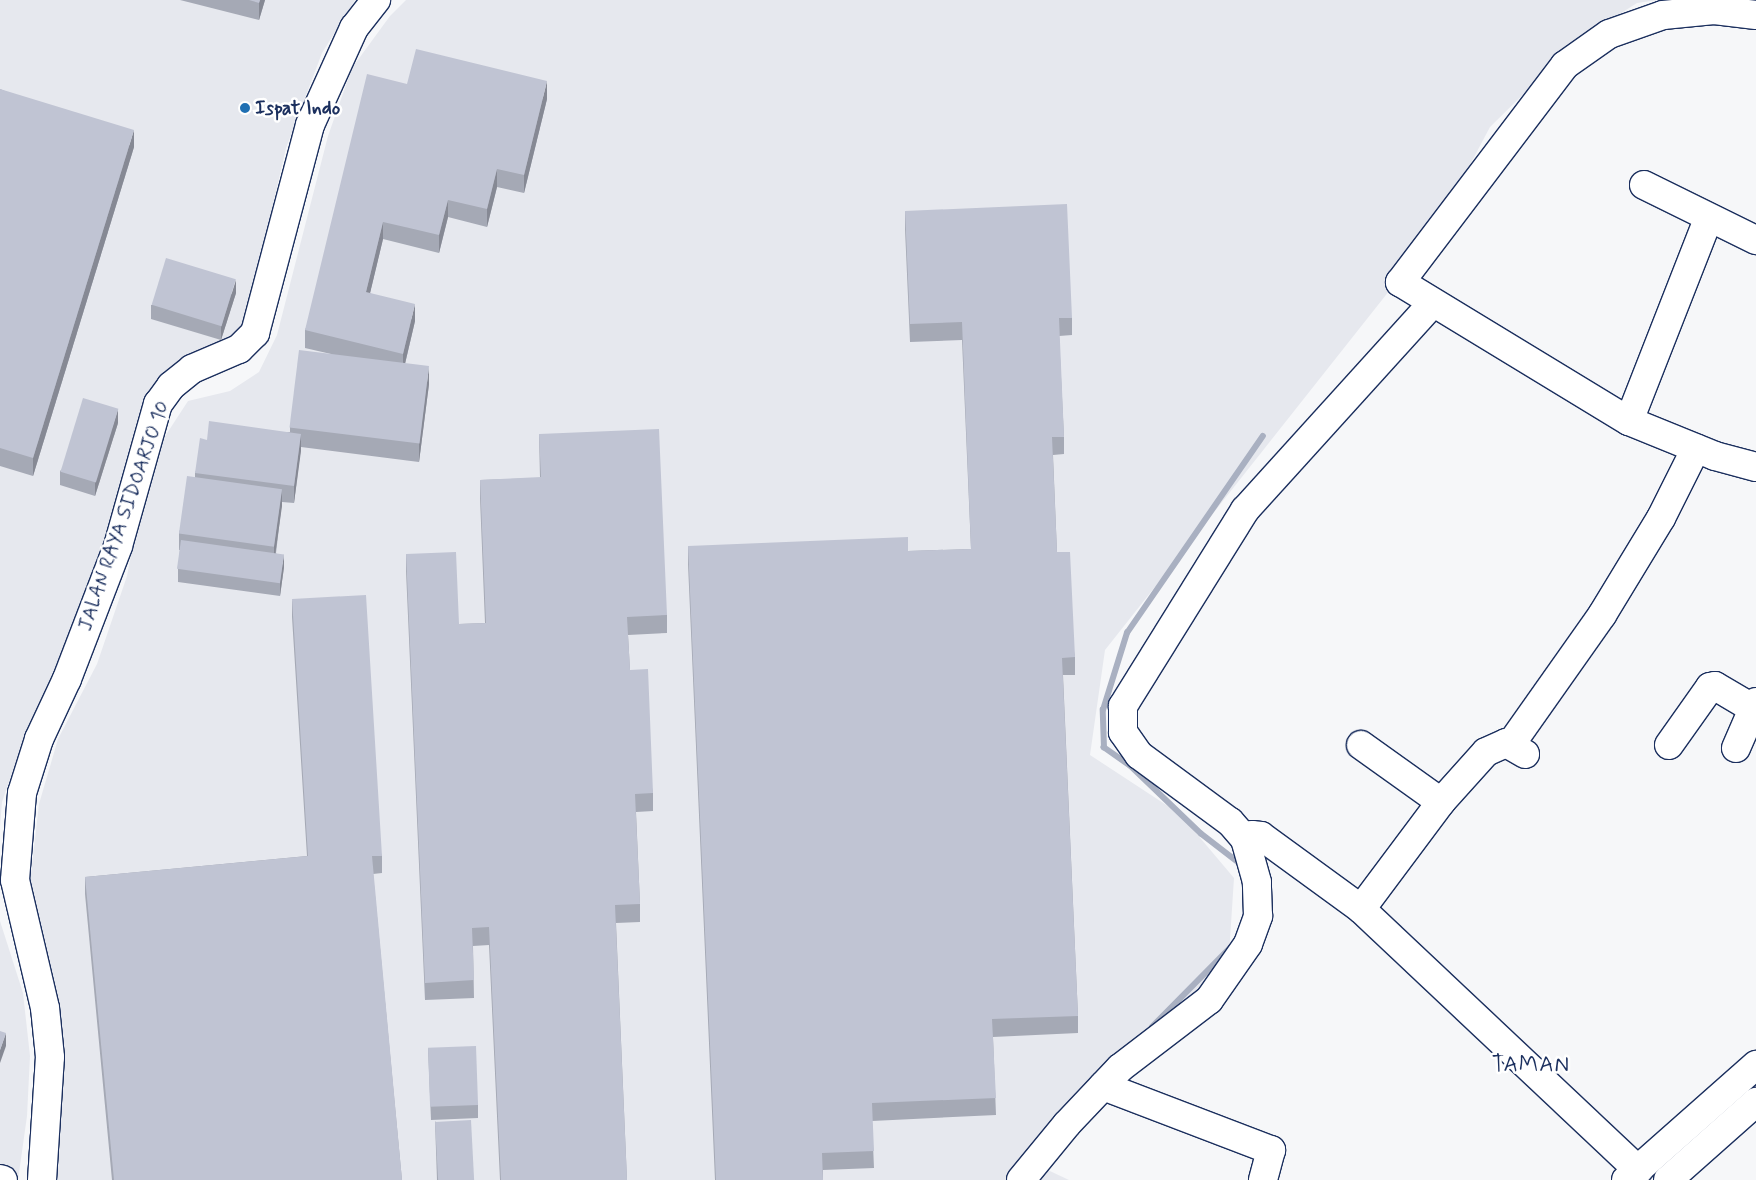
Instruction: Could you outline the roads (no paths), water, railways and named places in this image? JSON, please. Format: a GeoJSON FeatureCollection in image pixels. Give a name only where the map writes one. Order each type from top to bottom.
{"type":"FeatureCollection","features":[{"type":"Feature","properties":{"kind":"main road","name":"JALAN RAYA SIDOARJO 10"},"geometry":{"type":"LineString","coordinates":[[42,1180],[50,1057],[45,1008],[15,880],[22,793],[39,739],[67,679],[118,546],[158,404],[171,386],[192,369],[239,350],[254,333],[310,125],[354,28],[376,0]]}},
{"type":"Feature","properties":{"kind":"main road"},"geometry":{"type":"LineString","coordinates":[[1756,14],[1714,10],[1663,15],[1609,34],[1566,65],[1401,278],[1400,282],[1421,298],[1629,421],[1696,448],[1756,467]]}},
{"type":"Feature","properties":{"kind":"main road"},"geometry":{"type":"LineString","coordinates":[[1644,185],[1756,240]]}},
{"type":"Feature","properties":{"kind":"main road"},"geometry":{"type":"LineString","coordinates":[[1629,421],[1708,218]]}},
{"type":"Feature","properties":{"kind":"main road"},"geometry":{"type":"LineString","coordinates":[[1021,1180],[1103,1086],[1135,1054],[1209,1000],[1248,944],[1258,916],[1258,882],[1245,838],[1230,822],[1139,755],[1123,732],[1123,706],[1245,510],[1421,298]]}},
{"type":"Feature","properties":{"kind":"main road"},"geometry":{"type":"LineString","coordinates":[[1361,909],[1441,802],[1486,752],[1502,743],[1519,749],[1662,518],[1696,448]]}},
{"type":"Feature","properties":{"kind":"main road"},"geometry":{"type":"LineString","coordinates":[[1669,745],[1710,687],[1715,686],[1755,706],[1736,748]]}},
{"type":"Feature","properties":{"kind":"main road"},"geometry":{"type":"LineString","coordinates":[[1361,745],[1441,802]]}},
{"type":"Feature","properties":{"kind":"main road"},"geometry":{"type":"LineString","coordinates":[[1245,838],[1252,835],[1261,836],[1361,909],[1632,1175],[1756,1065]]}},
{"type":"Feature","properties":{"kind":"main road"},"geometry":{"type":"LineString","coordinates":[[1103,1086],[1271,1150],[1263,1180]]}},
{"type":"Feature","properties":{"kind":"main road"},"geometry":{"type":"LineString","coordinates":[[1668,1180],[1756,1102]]}},
{"type":"Feature","properties":{"kind":"waterway"},"geometry":{"type":"LineString","coordinates":[[1240,864],[1201,834],[1130,766],[1104,748],[1103,710],[1127,633],[1263,436]]}},
{"type":"Feature","properties":{"kind":"waterway"},"geometry":{"type":"LineString","coordinates":[[1152,1027],[1230,948]]}},
{"type":"Feature","properties":{"kind":"place","name":"Ispat Indo"},"geometry":{"type":"Point","coordinates":[245,108]}},
{"type":"Feature","properties":{"kind":"district","name":"TAMAN"},"geometry":{"type":"Point","coordinates":[1531,1066]}}]}
